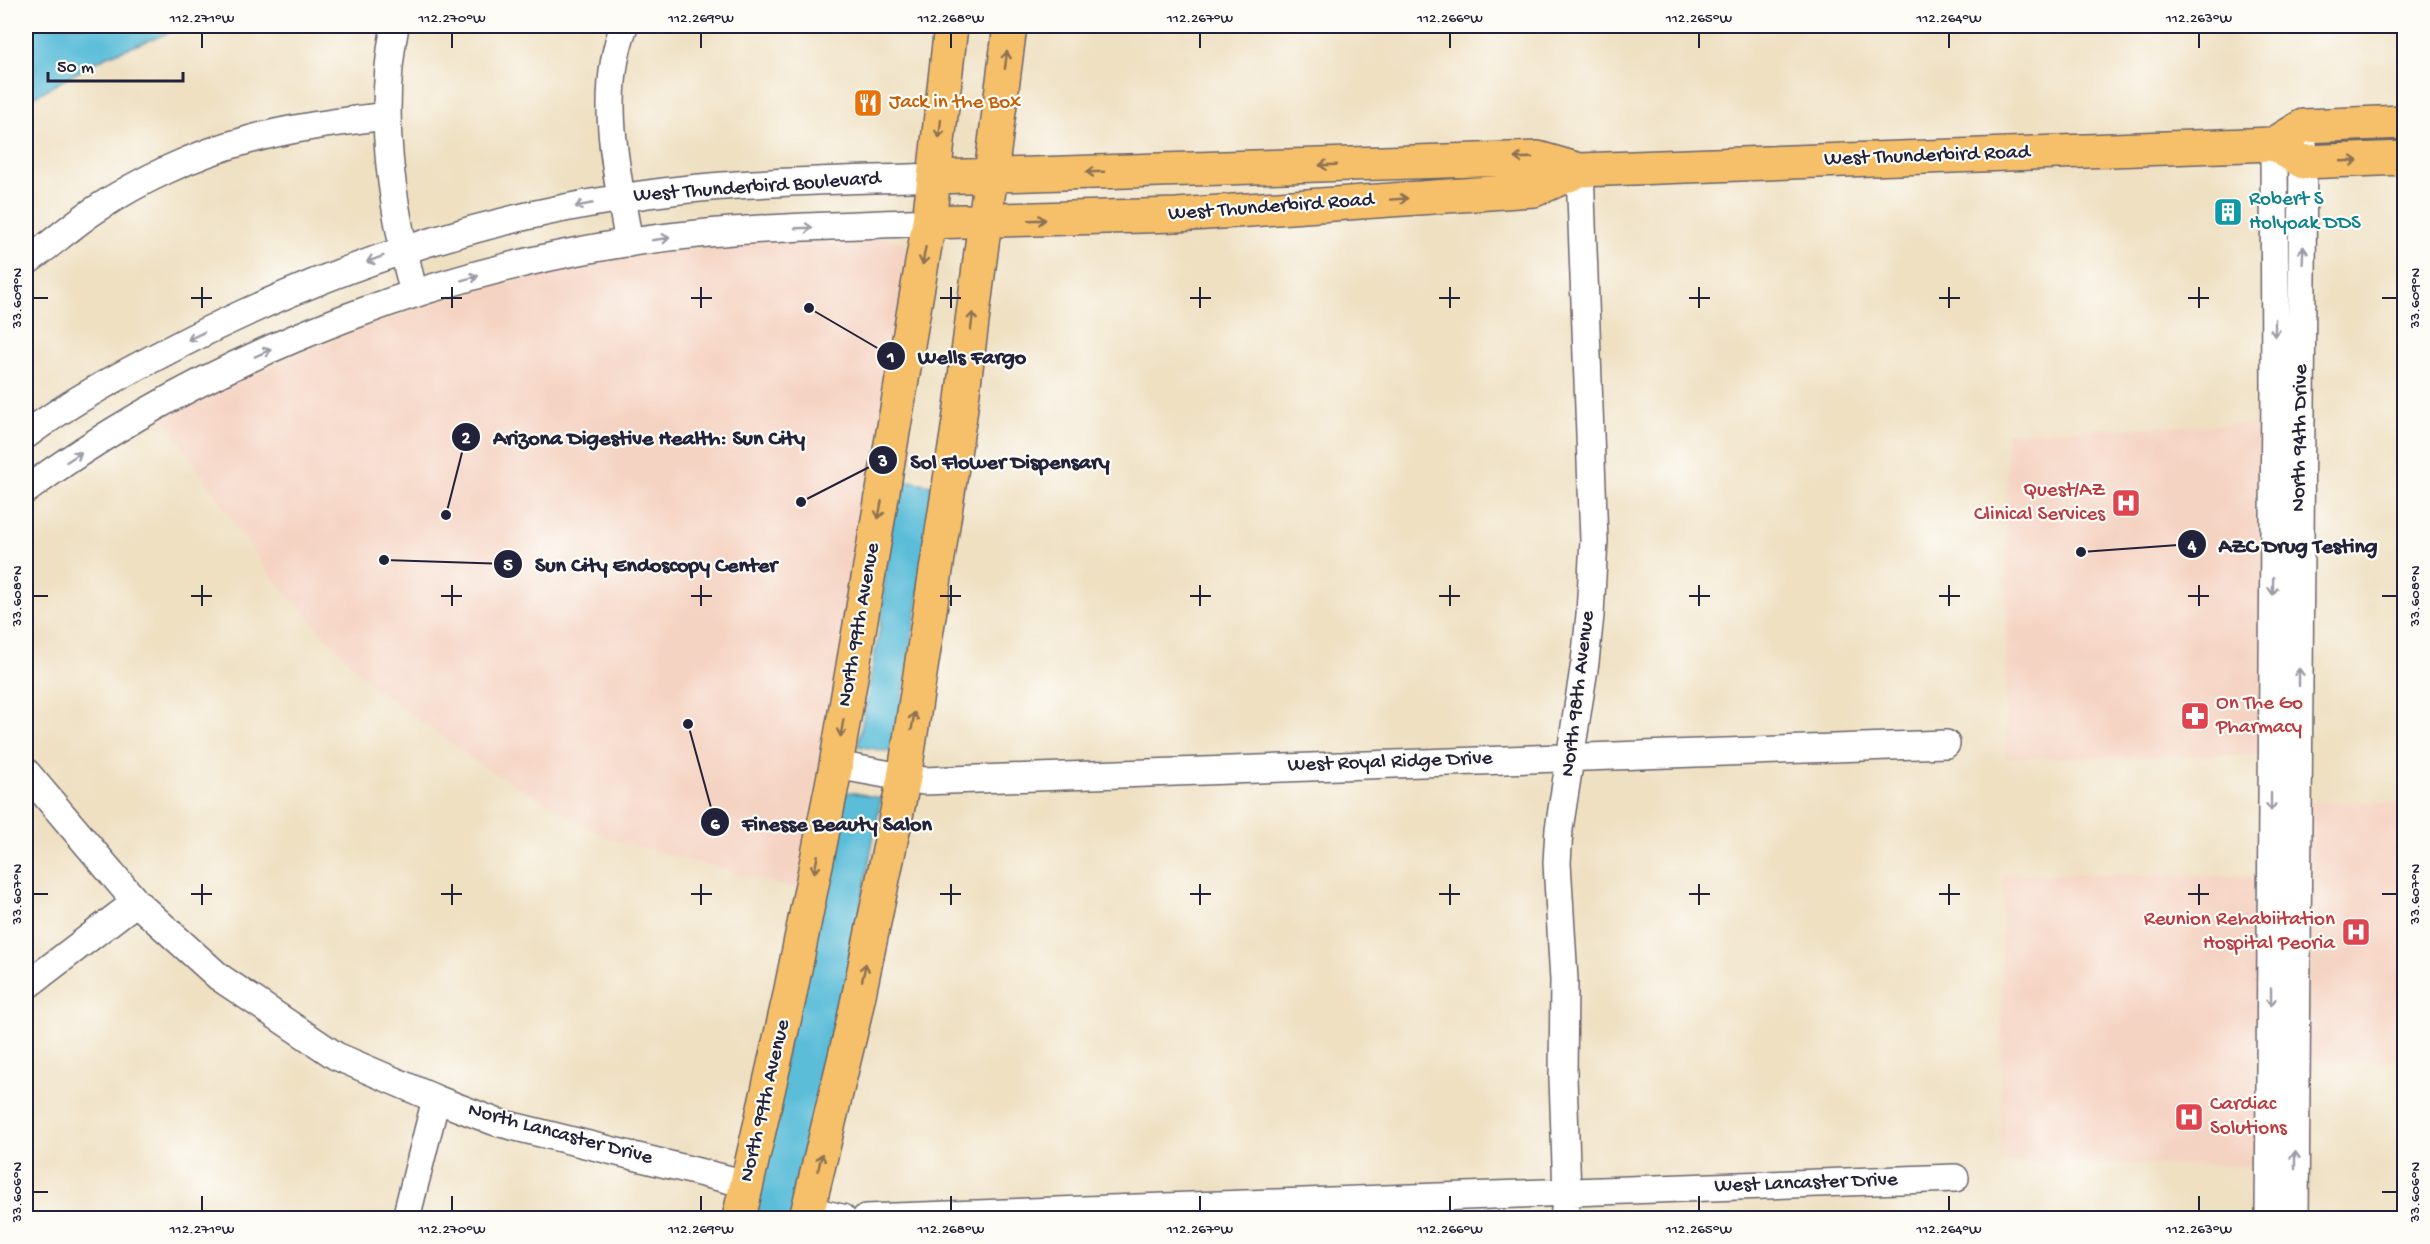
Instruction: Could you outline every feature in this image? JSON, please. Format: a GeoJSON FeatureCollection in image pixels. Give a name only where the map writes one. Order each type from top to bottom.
{"type":"FeatureCollection","features":[{"type":"Feature","properties":{"kind":"main road","name":"North 99th Avenue"},"geometry":{"type":"LineString","coordinates":[[807,1214],[853,1023],[904,778],[950,490],[957,222],[963,176],[951,26]]}},
{"type":"Feature","properties":{"kind":"main road","name":"North 99th Avenue"},"geometry":{"type":"LineString","coordinates":[[739,1218],[789,999],[836,765],[957,222],[963,176],[1010,26]]}},
{"type":"Feature","properties":{"kind":"main road","name":"West Thunderbird Road"},"geometry":{"type":"LineString","coordinates":[[963,176],[1539,158],[1580,170],[2274,144],[2303,126],[2404,122]]}},
{"type":"Feature","properties":{"kind":"main road"},"geometry":{"type":"LineString","coordinates":[[2274,144],[2303,162],[2404,158]]}},
{"type":"Feature","properties":{"kind":"main road","name":"West Thunderbird Road"},"geometry":{"type":"LineString","coordinates":[[957,222],[1177,215],[1534,190],[1580,170]]}},
{"type":"Feature","properties":{"kind":"street"},"geometry":{"type":"LineString","coordinates":[[394,26],[387,62],[389,171],[403,249],[414,294]]}},
{"type":"Feature","properties":{"kind":"street"},"geometry":{"type":"LineString","coordinates":[[624,26],[612,84],[614,154],[629,243]]}},
{"type":"Feature","properties":{"kind":"street"},"geometry":{"type":"LineString","coordinates":[[26,262],[94,210],[137,184],[209,153],[246,140],[281,132],[387,116]]}},
{"type":"Feature","properties":{"kind":"street","name":"North 94th Drive"},"geometry":{"type":"LineString","coordinates":[[2269,1218],[2275,391],[2288,286],[2304,224],[2303,126]]}},
{"type":"Feature","properties":{"kind":"street","name":"North 94th Drive"},"geometry":{"type":"LineString","coordinates":[[2274,144],[2288,286],[2302,392],[2295,1218]]}},
{"type":"Feature","properties":{"kind":"street","name":"North 98th Avenue"},"geometry":{"type":"LineString","coordinates":[[1565,1206],[1564,980],[1557,863],[1559,829],[1572,756],[1590,615],[1594,540],[1580,170]]}},
{"type":"Feature","properties":{"kind":"street","name":"West Thunderbird Boulevard"},"geometry":{"type":"LineString","coordinates":[[26,435],[68,405],[195,336],[328,277],[403,249],[496,224],[621,198],[762,184],[963,176]]}},
{"type":"Feature","properties":{"kind":"street","name":"West Thunderbird Boulevard"},"geometry":{"type":"LineString","coordinates":[[26,490],[111,433],[243,362],[312,332],[414,294],[529,262],[629,243],[698,234],[957,222]]}},
{"type":"Feature","properties":{"kind":"street"},"geometry":{"type":"LineString","coordinates":[[2275,391],[2302,392]]}},
{"type":"Feature","properties":{"kind":"street","name":"West Royal Ridge Drive"},"geometry":{"type":"LineString","coordinates":[[836,765],[924,781],[1946,744]]}},
{"type":"Feature","properties":{"kind":"street"},"geometry":{"type":"LineString","coordinates":[[2271,758],[2299,757]]}},
{"type":"Feature","properties":{"kind":"street","name":"North Lancaster Drive"},"geometry":{"type":"LineString","coordinates":[[26,772],[136,902],[219,977],[327,1050],[436,1099],[522,1129],[747,1184]]}},
{"type":"Feature","properties":{"kind":"street"},"geometry":{"type":"LineString","coordinates":[[2271,872],[2298,872]]}},
{"type":"Feature","properties":{"kind":"street"},"geometry":{"type":"LineString","coordinates":[[26,986],[136,902]]}},
{"type":"Feature","properties":{"kind":"street"},"geometry":{"type":"LineString","coordinates":[[406,1218],[436,1099]]}},
{"type":"Feature","properties":{"kind":"street","name":"West Lancaster Drive"},"geometry":{"type":"LineString","coordinates":[[866,1218],[1565,1206],[1955,1178]]}},
{"type":"Feature","properties":{"kind":"street"},"geometry":{"type":"LineString","coordinates":[[807,1214],[842,1218]]}},
{"type":"Feature","properties":{"kind":"shaded area"},"geometry":{"type":"Polygon","coordinates":[[[876,236],[900,241],[910,253],[797,889],[610,839],[482,766],[369,683],[267,572],[165,419],[275,364],[391,317],[483,289],[581,266],[666,252],[753,243],[876,236]]]}},
{"type":"Feature","properties":{"kind":"shaded area"},"geometry":{"type":"Polygon","coordinates":[[[2262,423],[2261,755],[2006,758],[2007,432],[2262,423]]]}},
{"type":"Feature","properties":{"kind":"shaded area","name":"Reunion Rehabiitation Hospital Peoria"},"geometry":{"type":"Polygon","coordinates":[[[2404,802],[2404,1060],[2307,1063],[2308,803],[2404,802]]]}},
{"type":"Feature","properties":{"kind":"shaded area"},"geometry":{"type":"Polygon","coordinates":[[[2003,874],[2259,876],[2257,1166],[2000,1162],[2003,874]]]}},
{"type":"Feature","properties":{"kind":"water"},"geometry":{"type":"Polygon","coordinates":[[[26,26],[187,26],[107,56],[26,101],[26,26]]]}},
{"type":"Feature","properties":{"kind":"water"},"geometry":{"type":"Polygon","coordinates":[[[899,479],[936,486],[894,751],[890,752],[858,746],[880,627],[888,547],[899,479]]]}},
{"type":"Feature","properties":{"kind":"water"},"geometry":{"type":"Polygon","coordinates":[[[846,793],[881,798],[841,1012],[795,1218],[748,1218],[846,793]]]}},
{"type":"Feature","properties":{"kind":"place","name":"Jack in the Box"},"geometry":{"type":"Point","coordinates":[868,103]}},
{"type":"Feature","properties":{"kind":"place","name":"Robert S Holyoak DDS"},"geometry":{"type":"Point","coordinates":[2228,212]}},
{"type":"Feature","properties":{"kind":"place","name":"Wells Fargo"},"geometry":{"type":"Point","coordinates":[809,308]}},
{"type":"Feature","properties":{"kind":"place","name":"Sol Flower Dispensary"},"geometry":{"type":"Point","coordinates":[801,502]}},
{"type":"Feature","properties":{"kind":"place","name":"Quest/AZ Clinical Services"},"geometry":{"type":"Point","coordinates":[2126,503]}},
{"type":"Feature","properties":{"kind":"place","name":"Arizona Digestive Health: Sun City"},"geometry":{"type":"Point","coordinates":[446,515]}},
{"type":"Feature","properties":{"kind":"place","name":"AZC Drug Testing"},"geometry":{"type":"Point","coordinates":[2081,552]}},
{"type":"Feature","properties":{"kind":"place","name":"Sun City Endoscopy Center"},"geometry":{"type":"Point","coordinates":[384,560]}},
{"type":"Feature","properties":{"kind":"place","name":"On The Go Pharmacy"},"geometry":{"type":"Point","coordinates":[2195,716]}},
{"type":"Feature","properties":{"kind":"place","name":"Finesse Beauty Salon"},"geometry":{"type":"Point","coordinates":[688,724]}},
{"type":"Feature","properties":{"kind":"place","name":"Reunion Rehabiitation Hospital Peoria"},"geometry":{"type":"Point","coordinates":[2356,932]}},
{"type":"Feature","properties":{"kind":"place","name":"Cardiac Solutions"},"geometry":{"type":"Point","coordinates":[2189,1117]}}]}
